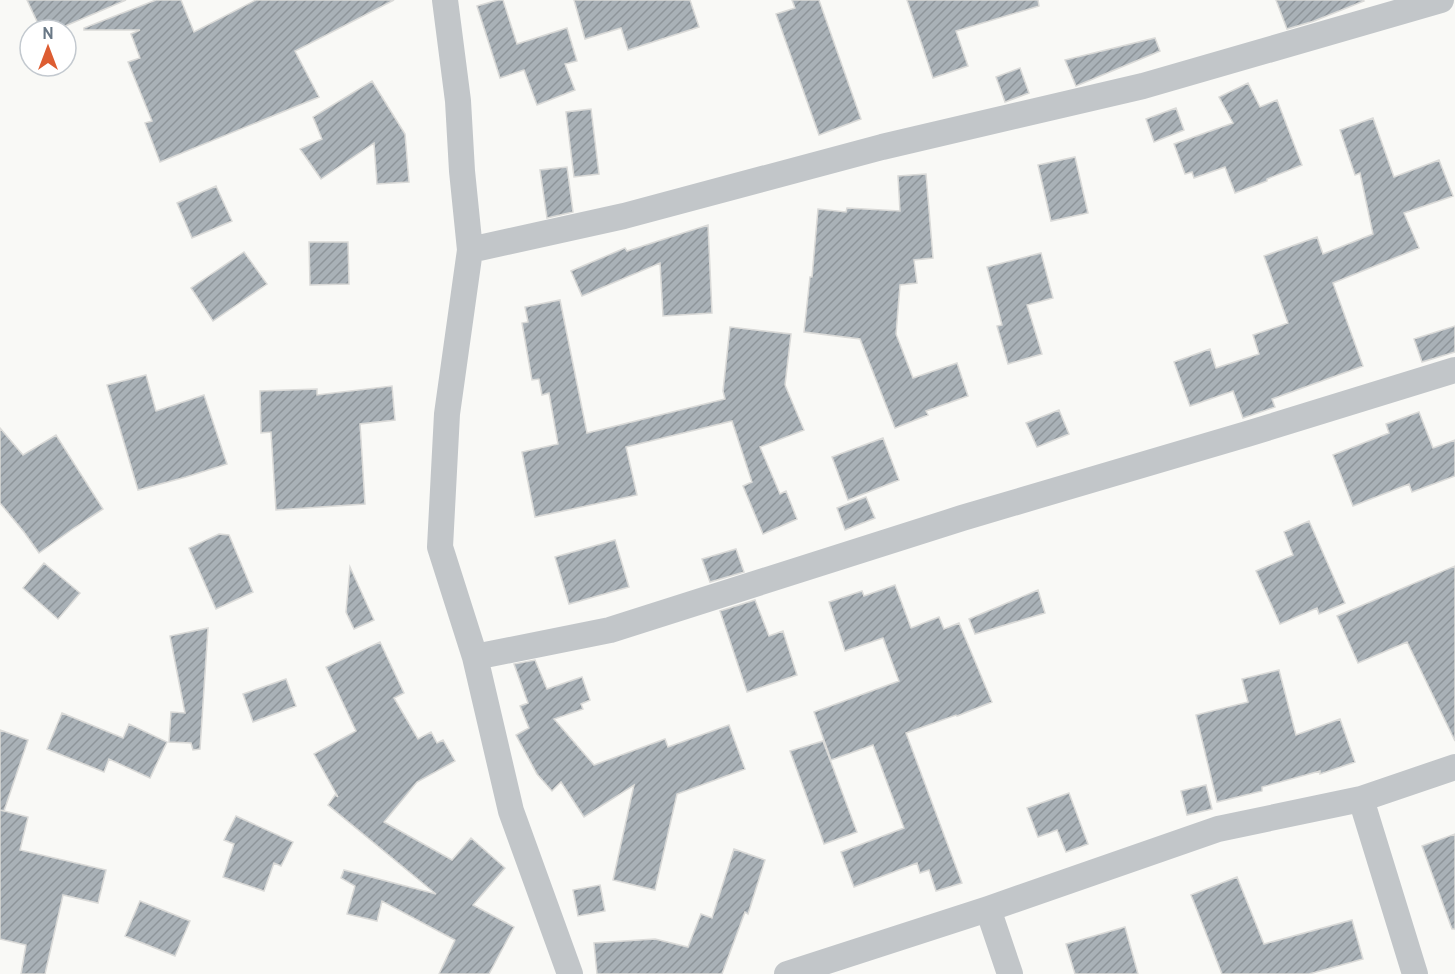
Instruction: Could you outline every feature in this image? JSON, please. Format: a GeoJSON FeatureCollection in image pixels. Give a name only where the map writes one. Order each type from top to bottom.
{"type":"FeatureCollection","features":[{"type":"Feature","properties":{"kind":"street"},"geometry":{"type":"LineString","coordinates":[[445,0],[458,101],[470,250],[447,414],[440,547],[476,657],[511,811],[570,974]]}},
{"type":"Feature","properties":{"kind":"street"},"geometry":{"type":"LineString","coordinates":[[470,250],[624,216],[882,147],[1143,86],[1441,0]]}},
{"type":"Feature","properties":{"kind":"street"},"geometry":{"type":"LineString","coordinates":[[476,657],[610,630],[962,518],[1235,438],[1455,370]]}},
{"type":"Feature","properties":{"kind":"street"},"geometry":{"type":"LineString","coordinates":[[787,974],[988,909],[1218,829],[1361,799],[1455,767]]}},
{"type":"Feature","properties":{"kind":"street"},"geometry":{"type":"LineString","coordinates":[[1361,799],[1415,974]]}},
{"type":"Feature","properties":{"kind":"street"},"geometry":{"type":"LineString","coordinates":[[988,909],[1010,974]]}},
{"type":"Feature","properties":{"kind":"building"},"geometry":{"type":"Polygon","coordinates":[[[27,0],[126,0],[78,21],[78,18],[35,18],[27,0]]]}},
{"type":"Feature","properties":{"kind":"building"},"geometry":{"type":"Polygon","coordinates":[[[156,0],[181,0],[194,32],[256,0],[394,0],[295,51],[319,97],[160,162],[145,123],[152,121],[128,62],[140,58],[131,34],[140,30],[84,30],[84,28],[156,0]]]}},
{"type":"Feature","properties":{"kind":"building"},"geometry":{"type":"Polygon","coordinates":[[[503,0],[517,44],[567,28],[577,61],[565,64],[575,90],[537,105],[524,70],[500,78],[477,6],[503,0]]]}},
{"type":"Feature","properties":{"kind":"building"},"geometry":{"type":"Polygon","coordinates":[[[574,0],[690,0],[699,27],[628,50],[621,28],[585,39],[574,0]]]}},
{"type":"Feature","properties":{"kind":"building"},"geometry":{"type":"Polygon","coordinates":[[[792,0],[819,0],[861,119],[819,135],[776,14],[795,8],[792,0]]]}},
{"type":"Feature","properties":{"kind":"building"},"geometry":{"type":"Polygon","coordinates":[[[907,0],[1038,0],[1039,6],[956,31],[968,66],[933,78],[907,0]]]}},
{"type":"Feature","properties":{"kind":"building"},"geometry":{"type":"Polygon","coordinates":[[[1276,0],[1363,0],[1364,1],[1287,29],[1276,0]]]}},
{"type":"Feature","properties":{"kind":"building"},"geometry":{"type":"Polygon","coordinates":[[[1155,38],[1160,51],[1076,86],[1065,60],[1155,38]]]}},
{"type":"Feature","properties":{"kind":"building"},"geometry":{"type":"Polygon","coordinates":[[[1020,68],[1029,93],[1005,102],[996,77],[1020,68]]]}},
{"type":"Feature","properties":{"kind":"building"},"geometry":{"type":"Polygon","coordinates":[[[372,81],[405,134],[409,182],[377,184],[374,143],[321,179],[300,149],[322,139],[313,117],[372,81]]]}},
{"type":"Feature","properties":{"kind":"building"},"geometry":{"type":"Polygon","coordinates":[[[1248,83],[1260,107],[1277,100],[1302,165],[1235,193],[1225,167],[1194,178],[1192,172],[1185,174],[1174,144],[1233,123],[1219,97],[1248,83]]]}},
{"type":"Feature","properties":{"kind":"building"},"geometry":{"type":"Polygon","coordinates":[[[1176,108],[1184,130],[1154,142],[1146,119],[1176,108]]]}},
{"type":"Feature","properties":{"kind":"building"},"geometry":{"type":"Polygon","coordinates":[[[591,109],[599,174],[574,177],[566,112],[591,109]]]}},
{"type":"Feature","properties":{"kind":"building"},"geometry":{"type":"Polygon","coordinates":[[[1373,118],[1394,177],[1439,160],[1453,196],[1404,213],[1419,248],[1333,283],[1363,366],[1272,399],[1275,407],[1243,418],[1233,391],[1190,406],[1174,362],[1210,349],[1216,368],[1259,354],[1253,335],[1288,323],[1264,256],[1317,237],[1323,254],[1373,234],[1360,173],[1355,175],[1340,130],[1373,118]]]}},
{"type":"Feature","properties":{"kind":"building"},"geometry":{"type":"Polygon","coordinates":[[[1075,157],[1088,213],[1051,221],[1038,165],[1075,157]]]}},
{"type":"Feature","properties":{"kind":"building"},"geometry":{"type":"Polygon","coordinates":[[[567,167],[573,212],[547,218],[540,170],[567,167]]]}},
{"type":"Feature","properties":{"kind":"building"},"geometry":{"type":"Polygon","coordinates":[[[926,174],[933,258],[914,260],[917,283],[900,285],[896,334],[913,378],[957,363],[968,396],[926,411],[928,415],[895,428],[860,339],[804,332],[818,209],[846,212],[847,208],[900,211],[898,176],[926,174]]]}},
{"type":"Feature","properties":{"kind":"building"},"geometry":{"type":"Polygon","coordinates":[[[216,186],[232,221],[192,238],[177,203],[216,186]]]}},
{"type":"Feature","properties":{"kind":"building"},"geometry":{"type":"Polygon","coordinates":[[[708,225],[712,313],[663,316],[660,263],[582,296],[571,271],[625,248],[627,251],[708,225]]]}},
{"type":"Feature","properties":{"kind":"building"},"geometry":{"type":"Polygon","coordinates":[[[309,242],[348,242],[349,284],[310,285],[309,242]]]}},
{"type":"Feature","properties":{"kind":"building"},"geometry":{"type":"Polygon","coordinates":[[[244,252],[267,284],[213,321],[191,288],[244,252]]]}},
{"type":"Feature","properties":{"kind":"building"},"geometry":{"type":"Polygon","coordinates":[[[1041,253],[1053,298],[1027,305],[1042,354],[1008,364],[997,326],[1002,325],[987,267],[1041,253]]]}},
{"type":"Feature","properties":{"kind":"building"},"geometry":{"type":"Polygon","coordinates":[[[560,300],[587,433],[725,399],[723,391],[730,327],[791,334],[785,385],[804,430],[760,447],[780,494],[786,491],[797,519],[763,534],[743,486],[752,482],[732,421],[626,447],[637,495],[535,517],[522,452],[558,444],[549,393],[542,395],[539,379],[532,380],[522,323],[528,322],[525,307],[560,300]]]}},
{"type":"Feature","properties":{"kind":"building"},"geometry":{"type":"Polygon","coordinates":[[[1455,326],[1455,352],[1422,362],[1414,339],[1455,326]]]}},
{"type":"Feature","properties":{"kind":"building"},"geometry":{"type":"Polygon","coordinates":[[[146,375],[156,411],[204,395],[227,464],[138,490],[107,385],[146,375]]]}},
{"type":"Feature","properties":{"kind":"building"},"geometry":{"type":"Polygon","coordinates":[[[392,386],[395,420],[360,424],[365,504],[276,510],[271,432],[261,433],[260,391],[317,389],[317,395],[392,386]]]}},
{"type":"Feature","properties":{"kind":"building"},"geometry":{"type":"Polygon","coordinates":[[[1059,410],[1069,434],[1037,447],[1026,423],[1059,410]]]}},
{"type":"Feature","properties":{"kind":"building"},"geometry":{"type":"Polygon","coordinates":[[[1419,412],[1433,448],[1455,440],[1455,476],[1412,492],[1409,484],[1353,506],[1333,455],[1389,433],[1386,424],[1419,412]]]}},
{"type":"Feature","properties":{"kind":"building"},"geometry":{"type":"Polygon","coordinates":[[[0,428],[23,455],[56,435],[103,509],[39,553],[0,503],[0,428]]]}},
{"type":"Feature","properties":{"kind":"building"},"geometry":{"type":"Polygon","coordinates":[[[883,438],[899,480],[848,500],[832,457],[883,438]]]}},
{"type":"Feature","properties":{"kind":"building"},"geometry":{"type":"Polygon","coordinates":[[[866,497],[875,518],[845,530],[837,508],[866,497]]]}},
{"type":"Feature","properties":{"kind":"building"},"geometry":{"type":"Polygon","coordinates":[[[1309,521],[1345,603],[1319,614],[1317,608],[1280,624],[1256,571],[1293,555],[1284,532],[1309,521]]]}},
{"type":"Feature","properties":{"kind":"building"},"geometry":{"type":"Polygon","coordinates":[[[219,534],[229,535],[253,592],[216,609],[189,548],[219,534]]]}},
{"type":"Feature","properties":{"kind":"building"},"geometry":{"type":"Polygon","coordinates":[[[615,540],[629,587],[569,604],[555,557],[615,540]]]}},
{"type":"Feature","properties":{"kind":"building"},"geometry":{"type":"Polygon","coordinates":[[[736,549],[744,572],[710,582],[702,559],[736,549]]]}},
{"type":"Feature","properties":{"kind":"building"},"geometry":{"type":"Polygon","coordinates":[[[44,563],[80,593],[58,619],[23,588],[44,563]]]}},
{"type":"Feature","properties":{"kind":"building"},"geometry":{"type":"Polygon","coordinates":[[[1455,566],[1455,741],[1407,642],[1358,663],[1337,616],[1455,566]]]}},
{"type":"Feature","properties":{"kind":"building"},"geometry":{"type":"Polygon","coordinates":[[[350,567],[374,620],[354,629],[346,612],[350,567]]]}},
{"type":"Feature","properties":{"kind":"building"},"geometry":{"type":"Polygon","coordinates":[[[895,585],[911,628],[939,617],[944,629],[959,623],[992,702],[906,733],[962,883],[936,891],[929,870],[920,873],[917,863],[854,887],[841,852],[904,828],[873,745],[831,760],[814,712],[899,681],[883,638],[845,651],[829,602],[862,591],[864,596],[895,585]]]}},
{"type":"Feature","properties":{"kind":"building"},"geometry":{"type":"Polygon","coordinates":[[[1038,590],[1045,613],[975,634],[969,619],[1038,590]]]}},
{"type":"Feature","properties":{"kind":"building"},"geometry":{"type":"Polygon","coordinates":[[[755,600],[769,636],[783,631],[797,675],[747,692],[720,611],[755,600]]]}},
{"type":"Feature","properties":{"kind":"building"},"geometry":{"type":"Polygon","coordinates":[[[208,628],[200,749],[193,750],[191,743],[169,742],[171,712],[185,713],[170,636],[208,628]]]}},
{"type":"Feature","properties":{"kind":"building"},"geometry":{"type":"Polygon","coordinates":[[[380,642],[404,693],[394,698],[418,739],[431,732],[437,743],[443,740],[455,761],[417,782],[384,822],[452,860],[471,838],[505,868],[473,905],[514,927],[489,974],[439,974],[455,940],[382,901],[377,921],[347,914],[355,886],[341,878],[344,870],[436,894],[328,805],[335,795],[338,797],[314,754],[356,731],[326,667],[380,642]]]}},
{"type":"Feature","properties":{"kind":"building"},"geometry":{"type":"Polygon","coordinates":[[[535,660],[547,689],[582,677],[590,700],[581,704],[583,709],[554,719],[594,765],[665,739],[668,747],[729,725],[745,769],[677,794],[655,890],[613,880],[634,785],[584,817],[561,782],[552,791],[537,774],[516,735],[529,728],[520,706],[528,703],[514,664],[535,660]]]}},
{"type":"Feature","properties":{"kind":"building"},"geometry":{"type":"Polygon","coordinates":[[[1279,670],[1296,735],[1340,719],[1355,762],[1320,774],[1320,771],[1262,787],[1262,791],[1217,802],[1196,715],[1248,702],[1242,679],[1279,670]]]}},
{"type":"Feature","properties":{"kind":"building"},"geometry":{"type":"Polygon","coordinates":[[[286,679],[296,706],[253,722],[243,694],[286,679]]]}},
{"type":"Feature","properties":{"kind":"building"},"geometry":{"type":"Polygon","coordinates":[[[62,713],[123,738],[129,724],[167,742],[150,778],[109,759],[104,772],[47,749],[62,713]]]}},
{"type":"Feature","properties":{"kind":"building"},"geometry":{"type":"Polygon","coordinates":[[[0,730],[28,740],[4,811],[0,810],[0,730]]]}},
{"type":"Feature","properties":{"kind":"building"},"geometry":{"type":"Polygon","coordinates":[[[823,741],[857,832],[824,844],[790,751],[823,741]]]}},
{"type":"Feature","properties":{"kind":"building"},"geometry":{"type":"Polygon","coordinates":[[[1206,785],[1212,809],[1187,815],[1181,791],[1206,785]]]}},
{"type":"Feature","properties":{"kind":"building"},"geometry":{"type":"Polygon","coordinates":[[[1069,793],[1088,844],[1066,852],[1057,830],[1038,837],[1027,808],[1069,793]]]}},
{"type":"Feature","properties":{"kind":"building"},"geometry":{"type":"Polygon","coordinates":[[[0,810],[28,817],[20,850],[106,870],[98,903],[63,895],[45,974],[21,974],[26,945],[0,939],[0,810]]]}},
{"type":"Feature","properties":{"kind":"building"},"geometry":{"type":"Polygon","coordinates":[[[236,816],[293,842],[281,866],[274,863],[264,891],[223,877],[234,844],[224,840],[236,816]]]}},
{"type":"Feature","properties":{"kind":"building"},"geometry":{"type":"Polygon","coordinates":[[[1455,834],[1455,929],[1452,929],[1422,846],[1455,834]]]}},
{"type":"Feature","properties":{"kind":"building"},"geometry":{"type":"Polygon","coordinates":[[[734,849],[765,860],[748,914],[745,912],[722,974],[597,974],[594,943],[655,939],[688,947],[701,914],[712,918],[734,849]]]}},
{"type":"Feature","properties":{"kind":"building"},"geometry":{"type":"Polygon","coordinates":[[[1237,877],[1264,944],[1352,920],[1363,959],[1309,974],[1222,974],[1191,895],[1237,877]]]}},
{"type":"Feature","properties":{"kind":"building"},"geometry":{"type":"Polygon","coordinates":[[[600,885],[605,911],[578,916],[573,890],[600,885]]]}},
{"type":"Feature","properties":{"kind":"building"},"geometry":{"type":"Polygon","coordinates":[[[140,901],[190,921],[175,956],[125,936],[140,901]]]}},
{"type":"Feature","properties":{"kind":"building"},"geometry":{"type":"Polygon","coordinates":[[[1125,927],[1138,974],[1075,974],[1066,944],[1125,927]]]}}]}
